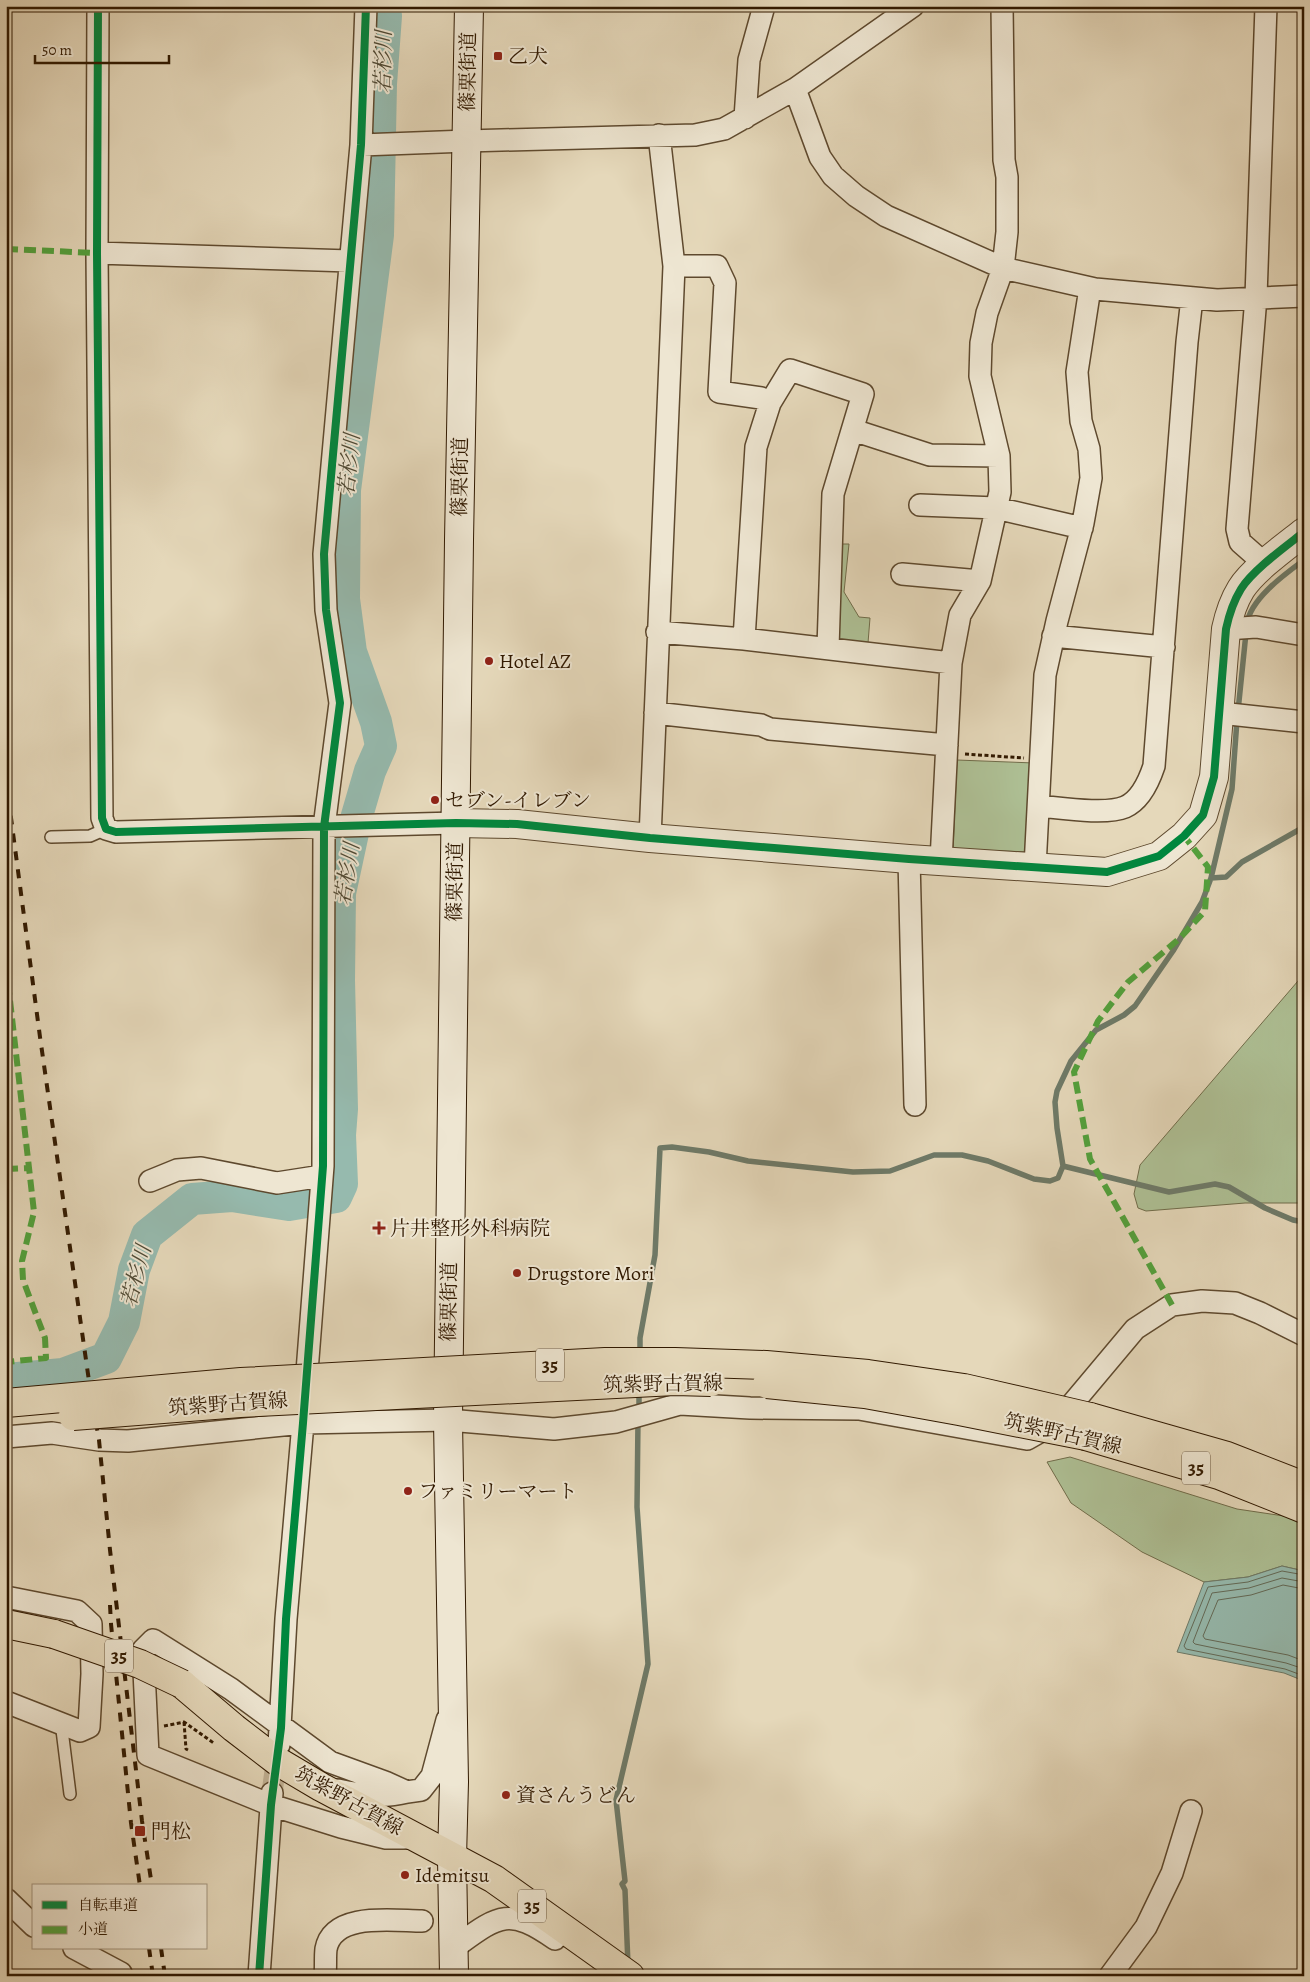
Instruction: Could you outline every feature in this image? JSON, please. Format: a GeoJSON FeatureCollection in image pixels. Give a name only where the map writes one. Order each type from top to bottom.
{"type":"FeatureCollection","features":[{"type":"Feature","properties":{"kind":"main road","name":"篠栗街道"},"geometry":{"type":"LineString","coordinates":[[454,1976],[452,1858],[454,1782],[448,1420],[459,540],[469,6]]}},
{"type":"Feature","properties":{"kind":"main road"},"geometry":{"type":"LineString","coordinates":[[456,823],[517,824],[650,838],[909,859],[1108,872],[1159,856],[1184,836],[1202,815],[1214,777],[1226,629],[1231,608],[1242,587],[1265,564],[1304,532]]}},
{"type":"Feature","properties":{"kind":"main road","name":"筑紫野古賀線"},"geometry":{"type":"LineString","coordinates":[[6,1403],[241,1382],[605,1362],[676,1362],[766,1366],[868,1374],[964,1388],[1088,1426],[1304,1509]]}},
{"type":"Feature","properties":{"kind":"main road","name":"筑紫野古賀線"},"geometry":{"type":"LineString","coordinates":[[6,1421],[240,1403],[675,1381],[765,1384],[865,1394],[959,1411],[1088,1426],[1227,1456],[1304,1486]]}},
{"type":"Feature","properties":{"kind":"main road","name":"筑紫野古賀線"},"geometry":{"type":"LineString","coordinates":[[6,1624],[54,1634],[140,1664],[182,1684],[257,1746],[321,1786],[494,1879],[630,1976]]}},
{"type":"Feature","properties":{"kind":"street"},"geometry":{"type":"LineString","coordinates":[[98,6],[97,253],[102,818],[106,829],[116,832],[324,828],[456,823]]}},
{"type":"Feature","properties":{"kind":"street"},"geometry":{"type":"LineString","coordinates":[[280,1736],[286,1619],[322,1176],[324,828],[340,703],[326,610],[324,554],[361,145],[366,6]]}},
{"type":"Feature","properties":{"kind":"street"},"geometry":{"type":"LineString","coordinates":[[745,118],[749,60],[764,6]]}},
{"type":"Feature","properties":{"kind":"street"},"geometry":{"type":"LineString","coordinates":[[361,145],[467,140],[695,135],[724,128],[795,89],[913,6]]}},
{"type":"Feature","properties":{"kind":"street"},"geometry":{"type":"LineString","coordinates":[[942,860],[951,663],[960,615],[980,581],[1000,492],[999,456],[980,376],[981,342],[987,313],[1003,268],[1007,232],[1002,6]]}},
{"type":"Feature","properties":{"kind":"street"},"geometry":{"type":"LineString","coordinates":[[1265,564],[1240,542],[1237,529],[1256,297],[1266,6]]}},
{"type":"Feature","properties":{"kind":"street"},"geometry":{"type":"LineString","coordinates":[[795,89],[820,157],[833,176],[856,196],[886,216],[1003,268],[1090,288],[1192,298],[1217,300],[1304,296]]}},
{"type":"Feature","properties":{"kind":"street"},"geometry":{"type":"LineString","coordinates":[[650,838],[657,632],[674,266],[659,135]]}},
{"type":"Feature","properties":{"kind":"street"},"geometry":{"type":"LineString","coordinates":[[97,253],[350,261]]}},
{"type":"Feature","properties":{"kind":"street"},"geometry":{"type":"LineString","coordinates":[[674,266],[718,266],[725,283],[719,392],[761,398],[770,402]]}},
{"type":"Feature","properties":{"kind":"street"},"geometry":{"type":"LineString","coordinates":[[1035,867],[1045,675],[1053,636],[1082,528],[1091,478],[1089,449],[1081,421],[1077,372],[1090,288]]}},
{"type":"Feature","properties":{"kind":"street"},"geometry":{"type":"LineString","coordinates":[[1039,806],[1109,811],[1126,807],[1140,795],[1149,780],[1154,766],[1192,298]]}},
{"type":"Feature","properties":{"kind":"street"},"geometry":{"type":"LineString","coordinates":[[744,639],[756,447],[770,402],[790,370],[863,394],[833,494],[828,648]]}},
{"type":"Feature","properties":{"kind":"street"},"geometry":{"type":"LineString","coordinates":[[853,430],[930,455],[999,456]]}},
{"type":"Feature","properties":{"kind":"street"},"geometry":{"type":"LineString","coordinates":[[920,504],[996,508],[1082,528]]}},
{"type":"Feature","properties":{"kind":"street"},"geometry":{"type":"LineString","coordinates":[[902,574],[980,581]]}},
{"type":"Feature","properties":{"kind":"street"},"geometry":{"type":"LineString","coordinates":[[1226,629],[1256,628],[1304,635]]}},
{"type":"Feature","properties":{"kind":"street"},"geometry":{"type":"LineString","coordinates":[[657,632],[744,639],[951,663]]}},
{"type":"Feature","properties":{"kind":"street"},"geometry":{"type":"LineString","coordinates":[[1053,636],[1164,647]]}},
{"type":"Feature","properties":{"kind":"street"},"geometry":{"type":"LineString","coordinates":[[655,713],[761,725],[770,729],[947,749]]}},
{"type":"Feature","properties":{"kind":"street"},"geometry":{"type":"LineString","coordinates":[[1220,713],[1304,722]]}},
{"type":"Feature","properties":{"kind":"street"},"geometry":{"type":"LineString","coordinates":[[909,859],[915,1105]]}},
{"type":"Feature","properties":{"kind":"street"},"geometry":{"type":"LineString","coordinates":[[150,1181],[177,1170],[201,1168],[277,1183],[322,1176]]}},
{"type":"Feature","properties":{"kind":"street"},"geometry":{"type":"LineString","coordinates":[[6,1438],[52,1433],[99,1440],[128,1441],[303,1423],[448,1420],[554,1429],[616,1422],[680,1404],[750,1408],[858,1410],[1026,1439],[1057,1422],[1135,1329],[1172,1305],[1202,1301],[1234,1303],[1260,1313],[1304,1335]]}},
{"type":"Feature","properties":{"kind":"street"},"geometry":{"type":"LineString","coordinates":[[6,1597],[77,1611],[91,1624],[92,1674],[88,1727],[80,1730],[6,1702]]}},
{"type":"Feature","properties":{"kind":"street"},"geometry":{"type":"LineString","coordinates":[[407,1792],[330,1762],[280,1736],[231,1689],[153,1640],[143,1650],[148,1755],[272,1799],[341,1827],[386,1838],[416,1838]]}},
{"type":"Feature","properties":{"kind":"street"},"geometry":{"type":"LineString","coordinates":[[321,1786],[369,1796],[390,1796],[421,1790],[432,1776],[453,1698]]}},
{"type":"Feature","properties":{"kind":"street"},"geometry":{"type":"LineString","coordinates":[[259,1976],[272,1799]]}},
{"type":"Feature","properties":{"kind":"street"},"geometry":{"type":"LineString","coordinates":[[1110,1976],[1146,1927],[1172,1873],[1191,1811]]}},
{"type":"Feature","properties":{"kind":"street"},"geometry":{"type":"LineString","coordinates":[[6,1899],[32,1924]]}},
{"type":"Feature","properties":{"kind":"street"},"geometry":{"type":"LineString","coordinates":[[455,1948],[481,1928],[500,1919],[518,1918],[534,1924],[563,1944],[609,1960]]}},
{"type":"Feature","properties":{"kind":"street"},"geometry":{"type":"LineString","coordinates":[[325,1976],[326,1948],[331,1936],[348,1923],[373,1920],[422,1921]]}},
{"type":"Feature","properties":{"kind":"street"},"geometry":{"type":"LineString","coordinates":[[78,1950],[121,1973]]}},
{"type":"Feature","properties":{"kind":"lane"},"geometry":{"type":"LineString","coordinates":[[51,837],[90,836],[106,829]]}},
{"type":"Feature","properties":{"kind":"lane"},"geometry":{"type":"LineString","coordinates":[[61,1722],[70,1794]]}},
{"type":"Feature","properties":{"kind":"path"},"geometry":{"type":"LineString","coordinates":[[947,749],[1041,759]]}},
{"type":"Feature","properties":{"kind":"path"},"geometry":{"type":"LineString","coordinates":[[195,1753],[186,1749],[184,1722],[216,1745]]}},
{"type":"Feature","properties":{"kind":"green space"},"geometry":{"type":"Polygon","coordinates":[[[836,544],[849,544],[844,592],[859,617],[870,618],[868,643],[834,639],[836,544]]]}},
{"type":"Feature","properties":{"kind":"green space"},"geometry":{"type":"Polygon","coordinates":[[[957,760],[1034,763],[1030,852],[953,849],[957,760]]]}},
{"type":"Feature","properties":{"kind":"green space"},"geometry":{"type":"Polygon","coordinates":[[[1304,974],[1304,1203],[1245,1203],[1146,1211],[1138,1208],[1134,1194],[1140,1165],[1304,974]]]}},
{"type":"Feature","properties":{"kind":"green space"},"geometry":{"type":"Polygon","coordinates":[[[1070,1457],[1237,1509],[1304,1519],[1304,1571],[1282,1566],[1248,1577],[1204,1582],[1142,1552],[1071,1503],[1047,1462],[1070,1457]]]}},
{"type":"Feature","properties":{"kind":"water"},"geometry":{"type":"Polygon","coordinates":[[[1282,1566],[1304,1571],[1304,1681],[1284,1673],[1177,1652],[1204,1582],[1248,1577],[1282,1566]]]}},
{"type":"Feature","properties":{"kind":"waterway","name":"若杉川"},"geometry":{"type":"LineString","coordinates":[[6,1379],[63,1374],[106,1358],[124,1322],[134,1270],[147,1235],[192,1199],[232,1196],[289,1205],[336,1197],[342,1184],[340,1135],[342,1109],[339,980],[340,893],[356,819],[370,771],[381,746],[376,722],[351,652],[344,599],[345,490],[378,235],[381,84],[386,16],[384,6]]}},
{"type":"Feature","properties":{"kind":"waterway"},"geometry":{"type":"LineString","coordinates":[[1247,624],[1254,605],[1261,596],[1304,560]]}},
{"type":"Feature","properties":{"kind":"waterway"},"geometry":{"type":"LineString","coordinates":[[1238,711],[1246,633]]}},
{"type":"Feature","properties":{"kind":"waterway"},"geometry":{"type":"LineString","coordinates":[[1211,878],[1232,789],[1237,720]]}},
{"type":"Feature","properties":{"kind":"waterway"},"geometry":{"type":"LineString","coordinates":[[640,1356],[640,1338],[655,1255],[660,1148],[672,1147],[709,1152],[748,1161],[853,1172],[890,1171],[934,1155],[962,1155],[988,1161],[1034,1179],[1050,1181],[1058,1178],[1063,1166],[1055,1102],[1057,1091],[1071,1061],[1096,1030],[1124,1015],[1135,1006],[1173,951],[1202,902],[1211,878],[1226,877],[1242,862],[1304,827]]}},
{"type":"Feature","properties":{"kind":"waterway"},"geometry":{"type":"LineString","coordinates":[[1063,1166],[1169,1192],[1215,1184],[1229,1187],[1265,1208],[1293,1220],[1304,1222]]}},
{"type":"Feature","properties":{"kind":"waterway"},"geometry":{"type":"LineString","coordinates":[[639,1390],[639,1411]]}},
{"type":"Feature","properties":{"kind":"waterway"},"geometry":{"type":"LineString","coordinates":[[628,1965],[625,1890],[622,1884],[625,1881],[616,1800],[648,1664],[637,1507],[638,1420]]}},
{"type":"Feature","properties":{"kind":"tunnel"},"geometry":{"type":"LineString","coordinates":[[272,1793],[278,1748]]}},
{"type":"Feature","properties":{"kind":"railway"},"geometry":{"type":"LineString","coordinates":[[6,780],[40,1037],[99,1440],[142,1821],[152,1884]]}},
{"type":"Feature","properties":{"kind":"railway"},"geometry":{"type":"LineString","coordinates":[[110,1605],[131,1823],[140,1884]]}},
{"type":"Feature","properties":{"kind":"railway"},"geometry":{"type":"LineString","coordinates":[[149,1950],[153,1976]]}},
{"type":"Feature","properties":{"kind":"railway"},"geometry":{"type":"LineString","coordinates":[[161,1950],[165,1976]]}},
{"type":"Feature","properties":{"kind":"marked path"},"geometry":{"type":"LineString","coordinates":[[6,249],[97,253]]}},
{"type":"Feature","properties":{"kind":"marked path"},"geometry":{"type":"LineString","coordinates":[[1172,1305],[1090,1159],[1074,1072],[1098,1021],[1128,982],[1179,939],[1205,911],[1208,867],[1184,836]]}},
{"type":"Feature","properties":{"kind":"marked path"},"geometry":{"type":"LineString","coordinates":[[6,965],[34,1212],[22,1261],[23,1280],[45,1338],[46,1358],[6,1362]]}},
{"type":"Feature","properties":{"kind":"marked path"},"geometry":{"type":"LineString","coordinates":[[6,1169],[30,1168]]}},
{"type":"Feature","properties":{"kind":"cycle path"},"geometry":{"type":"LineString","coordinates":[[98,6],[97,253],[102,818],[106,829],[116,832],[456,823],[517,824],[650,838],[909,859],[1107,872],[1159,856],[1184,836],[1203,815],[1214,777],[1226,629],[1232,609],[1241,589],[1253,574],[1304,532]]}},
{"type":"Feature","properties":{"kind":"cycle path"},"geometry":{"type":"LineString","coordinates":[[259,1976],[271,1805],[281,1728],[286,1619],[323,1166],[324,827],[340,703],[326,610],[324,554],[361,145],[366,6]]}},
{"type":"Feature","properties":{"kind":"place","name":"乙犬"},"geometry":{"type":"Point","coordinates":[498,56]}},
{"type":"Feature","properties":{"kind":"place","name":"Hotel AZ"},"geometry":{"type":"Point","coordinates":[489,661]}},
{"type":"Feature","properties":{"kind":"place","name":"セブン-イレブン"},"geometry":{"type":"Point","coordinates":[435,800]}},
{"type":"Feature","properties":{"kind":"place","name":"片井整形外科病院"},"geometry":{"type":"Point","coordinates":[379,1228]}},
{"type":"Feature","properties":{"kind":"place","name":"Drugstore Mori"},"geometry":{"type":"Point","coordinates":[517,1273]}},
{"type":"Feature","properties":{"kind":"place","name":"ファミリーマート"},"geometry":{"type":"Point","coordinates":[408,1491]}},
{"type":"Feature","properties":{"kind":"place","name":"資さんうどん"},"geometry":{"type":"Point","coordinates":[506,1795]}},
{"type":"Feature","properties":{"kind":"place","name":"門松"},"geometry":{"type":"Point","coordinates":[140,1831]}},
{"type":"Feature","properties":{"kind":"place","name":"Idemitsu"},"geometry":{"type":"Point","coordinates":[405,1875]}}]}
